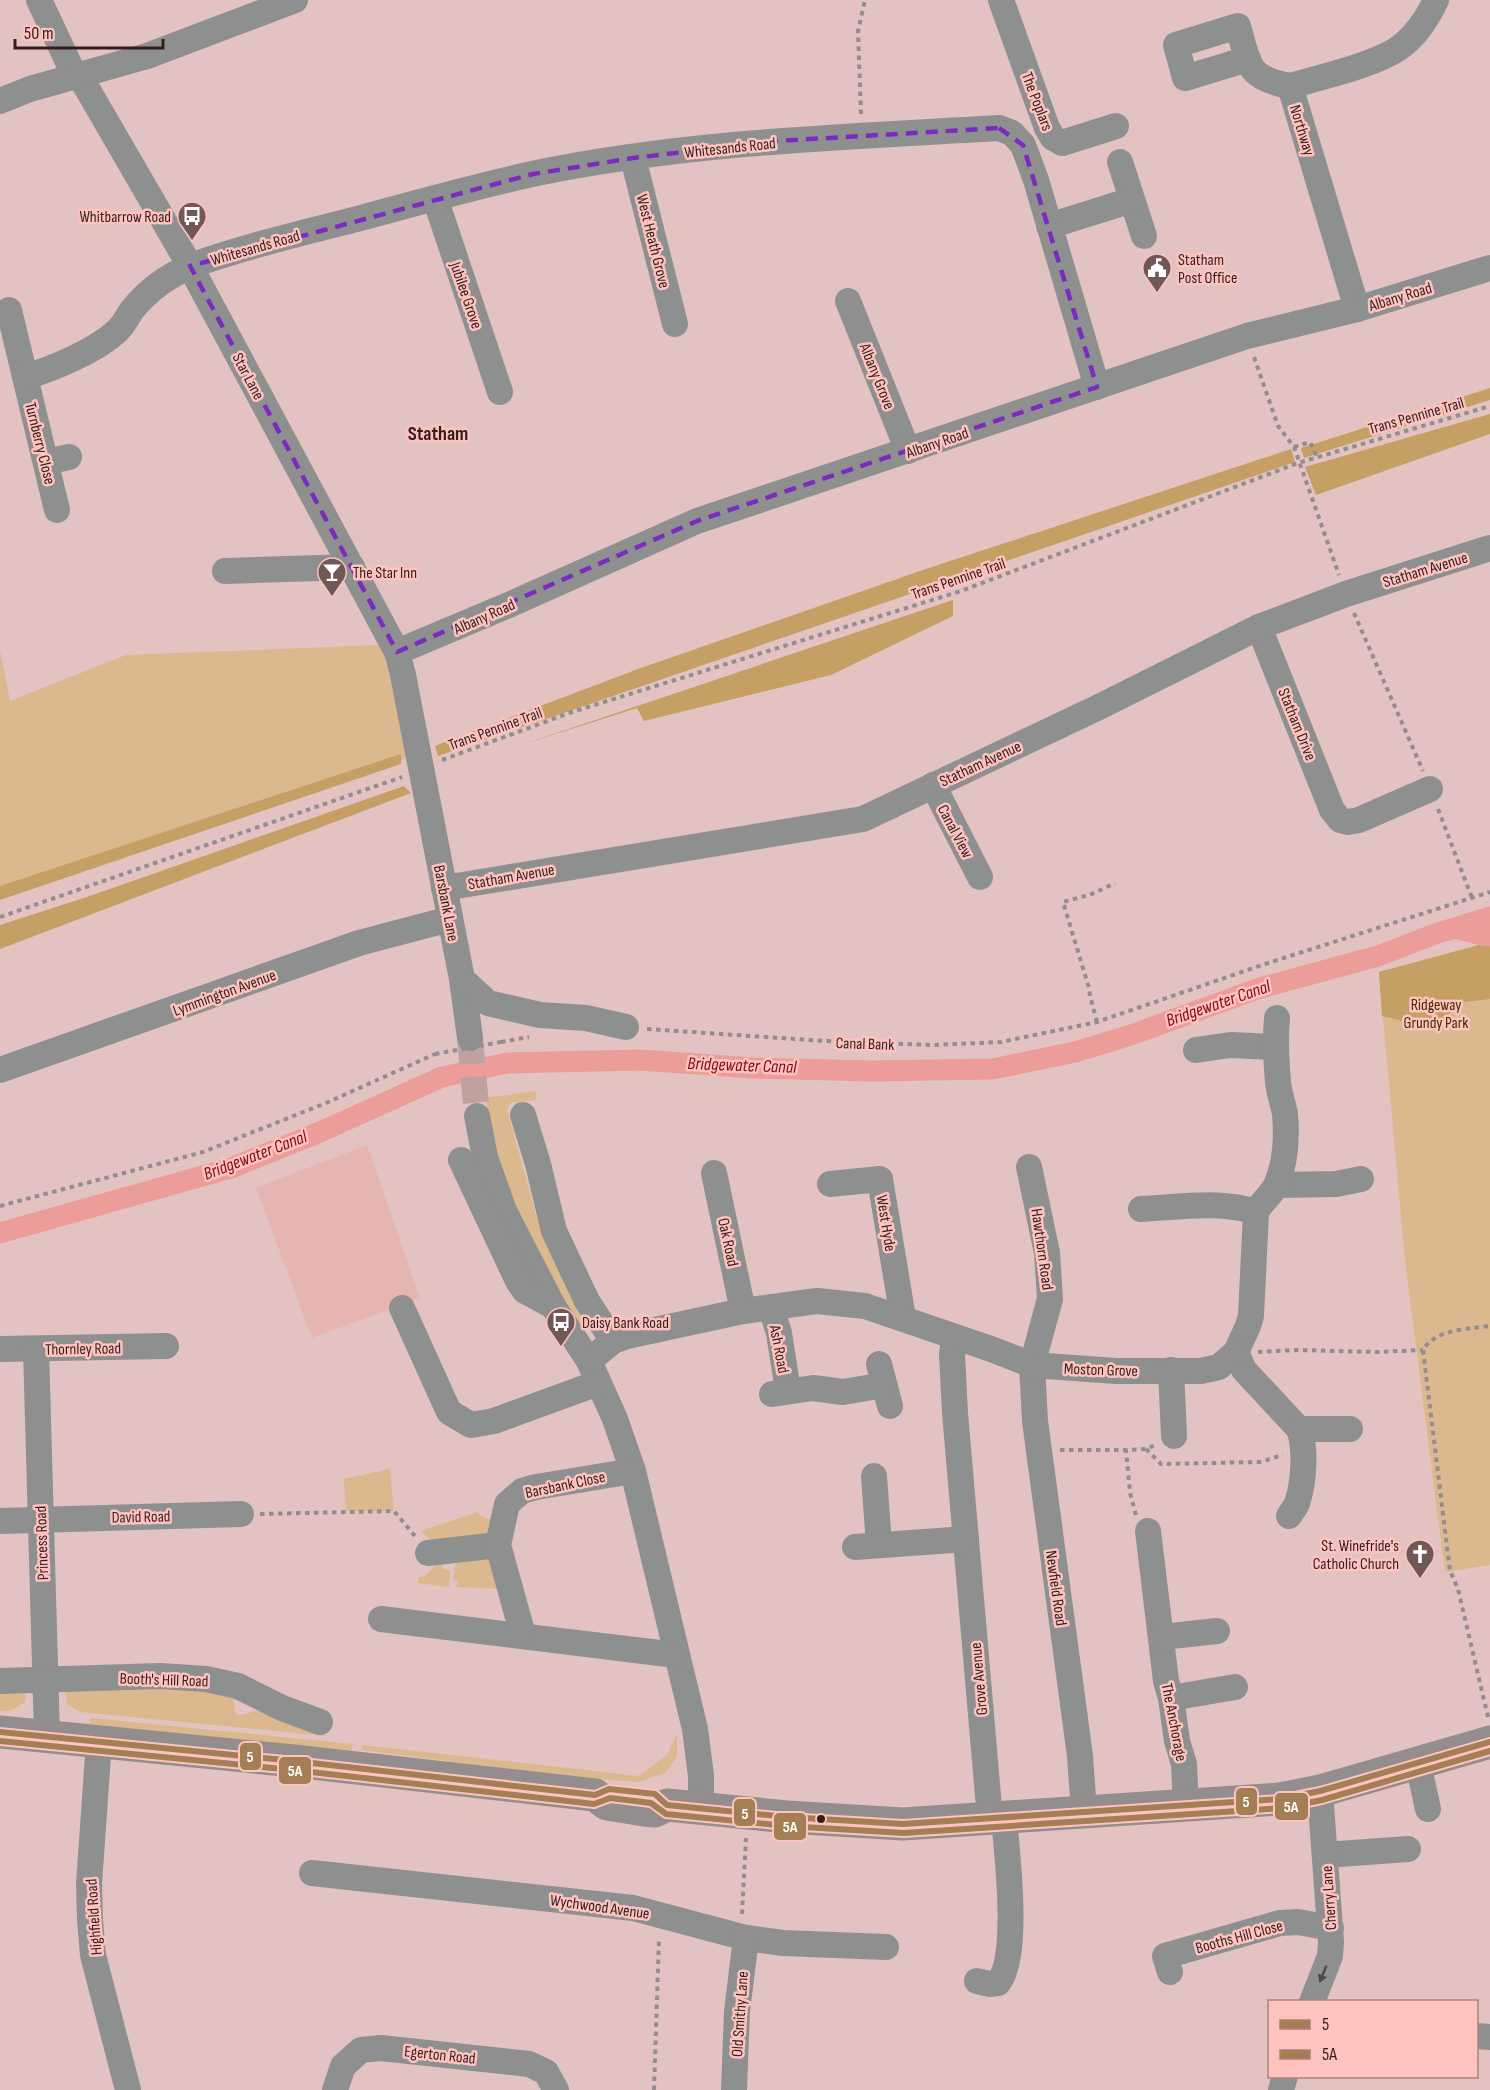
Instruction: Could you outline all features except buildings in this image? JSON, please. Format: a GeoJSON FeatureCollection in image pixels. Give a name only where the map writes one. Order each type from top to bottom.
{"type":"FeatureCollection","features":[{"type":"Feature","properties":{"kind":"main road"},"geometry":{"type":"LineString","coordinates":[[0,1732],[595,1796],[609,1789],[655,1794],[667,1805],[797,1818],[903,1824],[1280,1799],[1320,1791],[1490,1742]]}},
{"type":"Feature","properties":{"kind":"street","name":"Star Lane"},"geometry":{"type":"LineString","coordinates":[[39,0],[76,76],[85,85],[190,266],[397,652],[425,767]]}},
{"type":"Feature","properties":{"kind":"street"},"geometry":{"type":"LineString","coordinates":[[0,101],[147,56],[295,0]]}},
{"type":"Feature","properties":{"kind":"street","name":"The Poplars"},"geometry":{"type":"LineString","coordinates":[[1001,0],[1047,128],[1053,138],[1062,143],[1116,126]]}},
{"type":"Feature","properties":{"kind":"street","name":"Northway"},"geometry":{"type":"LineString","coordinates":[[1357,309],[1290,86],[1391,53],[1414,35],[1430,14],[1436,0]]}},
{"type":"Feature","properties":{"kind":"street"},"geometry":{"type":"LineString","coordinates":[[1248,59],[1253,72],[1258,76],[1276,84],[1290,86]]}},
{"type":"Feature","properties":{"kind":"street","name":"Whitesands Road"},"geometry":{"type":"LineString","coordinates":[[190,266],[266,243],[533,174],[633,158],[766,142],[999,128],[1012,133],[1023,145],[1036,180],[1097,387]]}},
{"type":"Feature","properties":{"kind":"street","name":"West Heath Grove"},"geometry":{"type":"LineString","coordinates":[[633,158],[675,324]]}},
{"type":"Feature","properties":{"kind":"street"},"geometry":{"type":"LineString","coordinates":[[1120,162],[1144,236]]}},
{"type":"Feature","properties":{"kind":"street","name":"Jubilee Grove"},"geometry":{"type":"LineString","coordinates":[[435,198],[500,392]]}},
{"type":"Feature","properties":{"kind":"street"},"geometry":{"type":"LineString","coordinates":[[1049,226],[1132,200]]}},
{"type":"Feature","properties":{"kind":"street"},"geometry":{"type":"LineString","coordinates":[[25,377],[50,369],[102,342],[118,331],[133,309],[152,289],[190,266]]}},
{"type":"Feature","properties":{"kind":"street","name":"Albany Road"},"geometry":{"type":"LineString","coordinates":[[397,652],[697,522],[1247,336],[1357,309],[1490,268]]}},
{"type":"Feature","properties":{"kind":"street","name":"Albany Grove"},"geometry":{"type":"LineString","coordinates":[[848,301],[908,451]]}},
{"type":"Feature","properties":{"kind":"street","name":"Turnberry Close"},"geometry":{"type":"LineString","coordinates":[[9,310],[25,377],[57,459],[57,510]]}},
{"type":"Feature","properties":{"kind":"street","name":"Statham Avenue"},"geometry":{"type":"LineString","coordinates":[[444,888],[863,819],[1099,708],[1259,627],[1346,594],[1490,548]]}},
{"type":"Feature","properties":{"kind":"street"},"geometry":{"type":"LineString","coordinates":[[225,571],[352,567]]}},
{"type":"Feature","properties":{"kind":"street","name":"Statham Drive"},"geometry":{"type":"LineString","coordinates":[[1259,627],[1336,823],[1359,820],[1430,789]]}},
{"type":"Feature","properties":{"kind":"street","name":"Barsbank Lane"},"geometry":{"type":"LineString","coordinates":[[425,767],[470,1038]]}},
{"type":"Feature","properties":{"kind":"street","name":"Canal View"},"geometry":{"type":"LineString","coordinates":[[933,785],[980,877]]}},
{"type":"Feature","properties":{"kind":"street","name":"Lymmington Avenue"},"geometry":{"type":"LineString","coordinates":[[0,1070],[359,943],[450,920]]}},
{"type":"Feature","properties":{"kind":"street"},"geometry":{"type":"LineString","coordinates":[[462,979],[488,1003],[540,1015],[586,1018],[626,1028]]}},
{"type":"Feature","properties":{"kind":"street"},"geometry":{"type":"LineString","coordinates":[[1277,1018],[1275,1047],[1278,1085],[1286,1128],[1282,1167],[1277,1185],[1256,1212],[1251,1316],[1236,1352],[1244,1370],[1302,1440],[1298,1501],[1288,1516]]}},
{"type":"Feature","properties":{"kind":"street"},"geometry":{"type":"LineString","coordinates":[[1196,1050],[1230,1045],[1275,1047]]}},
{"type":"Feature","properties":{"kind":"street"},"geometry":{"type":"LineString","coordinates":[[523,1115],[538,1164],[554,1231],[587,1301],[613,1341]]}},
{"type":"Feature","properties":{"kind":"street"},"geometry":{"type":"LineString","coordinates":[[477,1116],[485,1158],[504,1211],[553,1306],[594,1372],[615,1419],[633,1471],[698,1745],[701,1807]]}},
{"type":"Feature","properties":{"kind":"street"},"geometry":{"type":"LineString","coordinates":[[461,1160],[518,1281],[525,1291],[553,1306]]}},
{"type":"Feature","properties":{"kind":"street","name":"Hawthorn Road"},"geometry":{"type":"LineString","coordinates":[[1029,1167],[1047,1253],[1050,1299],[1032,1365]]}},
{"type":"Feature","properties":{"kind":"street","name":"Oak Road"},"geometry":{"type":"LineString","coordinates":[[714,1173],[743,1311]]}},
{"type":"Feature","properties":{"kind":"street","name":"West Hyde"},"geometry":{"type":"LineString","coordinates":[[830,1184],[880,1179],[903,1318]]}},
{"type":"Feature","properties":{"kind":"street"},"geometry":{"type":"LineString","coordinates":[[1277,1185],[1336,1184],[1360,1179]]}},
{"type":"Feature","properties":{"kind":"street"},"geometry":{"type":"LineString","coordinates":[[1141,1209],[1220,1206],[1240,1207],[1256,1212]]}},
{"type":"Feature","properties":{"kind":"street"},"geometry":{"type":"LineString","coordinates":[[402,1308],[449,1412],[471,1425],[494,1421],[594,1372],[613,1341],[743,1311],[817,1301],[865,1306],[1032,1365]]}},
{"type":"Feature","properties":{"kind":"street","name":"Ash Road"},"geometry":{"type":"LineString","coordinates":[[771,1307],[778,1333],[780,1392],[813,1388],[843,1392],[884,1385]]}},
{"type":"Feature","properties":{"kind":"street","name":"Grove Avenue"},"geometry":{"type":"LineString","coordinates":[[954,1337],[952,1355],[955,1413],[966,1539],[997,1818],[1008,1865],[1008,1960],[1003,1977],[998,1983],[989,1984],[976,1981]]}},
{"type":"Feature","properties":{"kind":"street","name":"Thornley Road"},"geometry":{"type":"LineString","coordinates":[[0,1349],[166,1346]]}},
{"type":"Feature","properties":{"kind":"street","name":"Princess Road"},"geometry":{"type":"LineString","coordinates":[[36,1349],[47,1736]]}},
{"type":"Feature","properties":{"kind":"street","name":"Moston Grove"},"geometry":{"type":"LineString","coordinates":[[1032,1365],[1116,1371],[1201,1371],[1219,1367],[1236,1352]]}},
{"type":"Feature","properties":{"kind":"street","name":"Newfield Road"},"geometry":{"type":"LineString","coordinates":[[1032,1365],[1039,1450],[1080,1756],[1084,1812]]}},
{"type":"Feature","properties":{"kind":"street"},"geometry":{"type":"LineString","coordinates":[[1171,1370],[1174,1436]]}},
{"type":"Feature","properties":{"kind":"street"},"geometry":{"type":"LineString","coordinates":[[1302,1440],[1350,1429]]}},
{"type":"Feature","properties":{"kind":"street","name":"Barsbank Close"},"geometry":{"type":"LineString","coordinates":[[524,1635],[498,1545],[507,1504],[522,1491],[633,1471]]}},
{"type":"Feature","properties":{"kind":"street"},"geometry":{"type":"LineString","coordinates":[[874,1476],[867,1546],[966,1539]]}},
{"type":"Feature","properties":{"kind":"street","name":"David Road"},"geometry":{"type":"LineString","coordinates":[[0,1521],[241,1514]]}},
{"type":"Feature","properties":{"kind":"street","name":"The Anchorage"},"geometry":{"type":"LineString","coordinates":[[1148,1531],[1166,1681],[1171,1698],[1177,1741],[1184,1764],[1186,1806]]}},
{"type":"Feature","properties":{"kind":"street"},"geometry":{"type":"LineString","coordinates":[[428,1552],[498,1545]]}},
{"type":"Feature","properties":{"kind":"street"},"geometry":{"type":"LineString","coordinates":[[381,1619],[676,1654]]}},
{"type":"Feature","properties":{"kind":"street"},"geometry":{"type":"LineString","coordinates":[[1162,1637],[1217,1630]]}},
{"type":"Feature","properties":{"kind":"street","name":"Booth's Hill Road"},"geometry":{"type":"LineString","coordinates":[[0,1681],[160,1676],[206,1679],[238,1686],[282,1708],[320,1722]]}},
{"type":"Feature","properties":{"kind":"street"},"geometry":{"type":"LineString","coordinates":[[1171,1698],[1235,1687]]}},
{"type":"Feature","properties":{"kind":"street","name":"Highfield Road"},"geometry":{"type":"LineString","coordinates":[[99,1741],[89,1884],[90,1920],[93,1955],[128,2090]]}},
{"type":"Feature","properties":{"kind":"street"},"geometry":{"type":"LineString","coordinates":[[1418,1762],[1428,1809]]}},
{"type":"Feature","properties":{"kind":"street","name":"Cherry Lane"},"geometry":{"type":"LineString","coordinates":[[1312,2000],[1330,1956],[1331,1928],[1320,1791]]}},
{"type":"Feature","properties":{"kind":"street"},"geometry":{"type":"LineString","coordinates":[[1325,1855],[1408,1849]]}},
{"type":"Feature","properties":{"kind":"street","name":"Wychwood Avenue"},"geometry":{"type":"LineString","coordinates":[[312,1873],[633,1908],[746,1938],[783,1943],[886,1947]]}},
{"type":"Feature","properties":{"kind":"street","name":"Booths Hill Close"},"geometry":{"type":"LineString","coordinates":[[1170,1972],[1165,1956],[1280,1923],[1298,1922],[1331,1928]]}},
{"type":"Feature","properties":{"kind":"street","name":"Old Smithy Lane"},"geometry":{"type":"LineString","coordinates":[[734,2090],[737,2011],[746,1938]]}},
{"type":"Feature","properties":{"kind":"street","name":"Egerton Road"},"geometry":{"type":"LineString","coordinates":[[335,2090],[343,2066],[361,2050],[381,2048],[529,2064],[546,2072],[556,2090]]}},
{"type":"Feature","properties":{"kind":"path"},"geometry":{"type":"LineString","coordinates":[[862,136],[858,31],[865,0]]}},
{"type":"Feature","properties":{"kind":"path"},"geometry":{"type":"LineString","coordinates":[[1247,336],[1278,426],[1294,447],[1346,594],[1430,789],[1472,898]]}},
{"type":"Feature","properties":{"kind":"path","name":"Trans Pennine Trail"},"geometry":{"type":"LineString","coordinates":[[0,917],[314,809],[572,712],[961,591],[1298,463],[1490,406]]}},
{"type":"Feature","properties":{"kind":"path"},"geometry":{"type":"LineString","coordinates":[[1294,447],[1310,442],[1317,457]]}},
{"type":"Feature","properties":{"kind":"path"},"geometry":{"type":"LineString","coordinates":[[1097,1022],[1063,902],[1092,894],[1115,883]]}},
{"type":"Feature","properties":{"kind":"path","name":"Canal Bank"},"geometry":{"type":"LineString","coordinates":[[626,1028],[825,1041],[932,1045],[1000,1042],[1097,1022],[1264,964],[1490,892]]}},
{"type":"Feature","properties":{"kind":"path"},"geometry":{"type":"LineString","coordinates":[[0,1206],[203,1152],[326,1104],[435,1054],[501,1042]]}},
{"type":"Feature","properties":{"kind":"path"},"geometry":{"type":"LineString","coordinates":[[1490,1326],[1436,1336],[1426,1344],[1423,1350],[1450,1571],[1458,1589],[1490,1724]]}},
{"type":"Feature","properties":{"kind":"path"},"geometry":{"type":"LineString","coordinates":[[1236,1352],[1423,1350]]}},
{"type":"Feature","properties":{"kind":"path"},"geometry":{"type":"LineString","coordinates":[[1039,1450],[1146,1449],[1174,1436]]}},
{"type":"Feature","properties":{"kind":"path"},"geometry":{"type":"LineString","coordinates":[[1146,1449],[1161,1464],[1260,1462],[1288,1454],[1302,1440]]}},
{"type":"Feature","properties":{"kind":"path"},"geometry":{"type":"LineString","coordinates":[[1126,1450],[1130,1493],[1138,1527],[1148,1531]]}},
{"type":"Feature","properties":{"kind":"path"},"geometry":{"type":"LineString","coordinates":[[241,1514],[394,1511],[428,1552]]}},
{"type":"Feature","properties":{"kind":"path"},"geometry":{"type":"LineString","coordinates":[[745,1812],[742,1929],[746,1938]]}},
{"type":"Feature","properties":{"kind":"path"},"geometry":{"type":"LineString","coordinates":[[654,2090],[661,1914]]}},
{"type":"Feature","properties":{"kind":"highlighted area"},"geometry":{"type":"Polygon","coordinates":[[[999,128],[1023,145],[1097,387],[697,521],[397,652],[190,266],[533,174],[633,158],[777,141],[999,128]]]}},
{"type":"Feature","properties":{"kind":"shaded area"},"geometry":{"type":"Polygon","coordinates":[[[1490,917],[1490,946],[1435,934],[1490,917]]]}},
{"type":"Feature","properties":{"kind":"shaded area"},"geometry":{"type":"Polygon","coordinates":[[[367,1145],[420,1298],[312,1338],[256,1188],[367,1145]]]}},
{"type":"Feature","properties":{"kind":"green space"},"geometry":{"type":"Polygon","coordinates":[[[1490,388],[1490,400],[1304,458],[1301,448],[1490,388]]]}},
{"type":"Feature","properties":{"kind":"green space"},"geometry":{"type":"Polygon","coordinates":[[[1490,414],[1490,434],[1316,495],[1305,467],[1490,414]]]}},
{"type":"Feature","properties":{"kind":"green space"},"geometry":{"type":"Polygon","coordinates":[[[1291,449],[1295,462],[438,756],[435,746],[638,669],[923,570],[1291,449]]]}},
{"type":"Feature","properties":{"kind":"green space"},"geometry":{"type":"Polygon","coordinates":[[[953,600],[953,616],[831,675],[644,721],[637,708],[521,745],[953,600]]]}},
{"type":"Feature","properties":{"kind":"green space"},"geometry":{"type":"Polygon","coordinates":[[[381,645],[411,757],[0,887],[0,651],[10,701],[126,655],[381,645]]]}},
{"type":"Feature","properties":{"kind":"green space"},"geometry":{"type":"Polygon","coordinates":[[[401,754],[401,764],[0,900],[0,886],[401,754]]]}},
{"type":"Feature","properties":{"kind":"green space"},"geometry":{"type":"Polygon","coordinates":[[[404,786],[411,793],[0,949],[0,925],[87,897],[404,786]]]}},
{"type":"Feature","properties":{"kind":"green space","name":"Ridgeway Grundy Park"},"geometry":{"type":"Polygon","coordinates":[[[1479,945],[1490,946],[1490,1565],[1445,1572],[1405,1261],[1379,972],[1479,945]]]}},
{"type":"Feature","properties":{"kind":"green space"},"geometry":{"type":"Polygon","coordinates":[[[1479,945],[1490,946],[1490,999],[1464,1002],[1430,1028],[1382,1016],[1379,972],[1479,945]]]}},
{"type":"Feature","properties":{"kind":"green space"},"geometry":{"type":"Polygon","coordinates":[[[536,1091],[536,1100],[510,1103],[507,1109],[536,1215],[557,1266],[583,1316],[584,1326],[580,1328],[548,1273],[519,1215],[501,1166],[485,1098],[536,1091]]]}},
{"type":"Feature","properties":{"kind":"green space"},"geometry":{"type":"Polygon","coordinates":[[[390,1469],[394,1511],[346,1511],[344,1479],[390,1469]]]}},
{"type":"Feature","properties":{"kind":"green space"},"geometry":{"type":"Polygon","coordinates":[[[478,1512],[482,1517],[492,1520],[491,1537],[434,1543],[421,1531],[478,1512]]]}},
{"type":"Feature","properties":{"kind":"green space"},"geometry":{"type":"Polygon","coordinates":[[[487,1556],[496,1562],[501,1589],[456,1587],[459,1581],[453,1580],[456,1561],[487,1556]]]}},
{"type":"Feature","properties":{"kind":"green space"},"geometry":{"type":"Polygon","coordinates":[[[441,1560],[442,1568],[450,1571],[449,1587],[417,1583],[419,1577],[424,1577],[441,1560]]]}},
{"type":"Feature","properties":{"kind":"green space"},"geometry":{"type":"Polygon","coordinates":[[[185,1686],[233,1697],[236,1715],[265,1710],[328,1736],[80,1712],[67,1704],[65,1688],[185,1686]]]}},
{"type":"Feature","properties":{"kind":"green space"},"geometry":{"type":"Polygon","coordinates":[[[26,1688],[25,1702],[11,1711],[0,1711],[0,1689],[26,1688]]]}},
{"type":"Feature","properties":{"kind":"green space"},"geometry":{"type":"Polygon","coordinates":[[[91,1718],[353,1744],[351,1751],[89,1724],[91,1718]]]}},
{"type":"Feature","properties":{"kind":"green space"},"geometry":{"type":"Polygon","coordinates":[[[677,1734],[677,1757],[666,1772],[640,1782],[581,1778],[361,1750],[363,1745],[639,1776],[667,1755],[677,1734]]]}},
{"type":"Feature","properties":{"kind":"waterway","name":"Bridgewater Canal"},"geometry":{"type":"LineString","coordinates":[[0,1233],[231,1168],[320,1132],[442,1077],[507,1063],[640,1060],[753,1068],[872,1071],[993,1069],[1075,1052],[1131,1035],[1257,989],[1378,956],[1435,934],[1490,917]]}},
{"type":"Feature","properties":{"kind":"tunnel"},"geometry":{"type":"LineString","coordinates":[[470,1038],[477,1116]]}},
{"type":"Feature","properties":{"kind":"transit line","name":"5"},"geometry":{"type":"LineString","coordinates":[[0,1732],[294,1761],[595,1795],[609,1789],[655,1794],[667,1805],[787,1817],[903,1824],[1280,1799],[1320,1791],[1490,1742]]}},
{"type":"Feature","properties":{"kind":"transit line","name":"5A"},"geometry":{"type":"LineString","coordinates":[[0,1741],[293,1770],[594,1804],[610,1798],[651,1803],[666,1814],[786,1826],[904,1833],[1282,1808],[1322,1800],[1490,1751]]}},
{"type":"Feature","properties":{"kind":"place","name":"Whitbarrow Road"},"geometry":{"type":"Point","coordinates":[192,242]}},
{"type":"Feature","properties":{"kind":"place","name":"Statham Post Office"},"geometry":{"type":"Point","coordinates":[1157,294]}},
{"type":"Feature","properties":{"kind":"place","name":"The Star Inn"},"geometry":{"type":"Point","coordinates":[332,598]}},
{"type":"Feature","properties":{"kind":"place","name":"Daisy Bank Road"},"geometry":{"type":"Point","coordinates":[561,1348]}},
{"type":"Feature","properties":{"kind":"place","name":"St. Winefride's Catholic Church"},"geometry":{"type":"Point","coordinates":[1420,1580]}},
{"type":"Feature","properties":{"kind":"district","name":"Statham"},"geometry":{"type":"Point","coordinates":[438,433]}}]}
